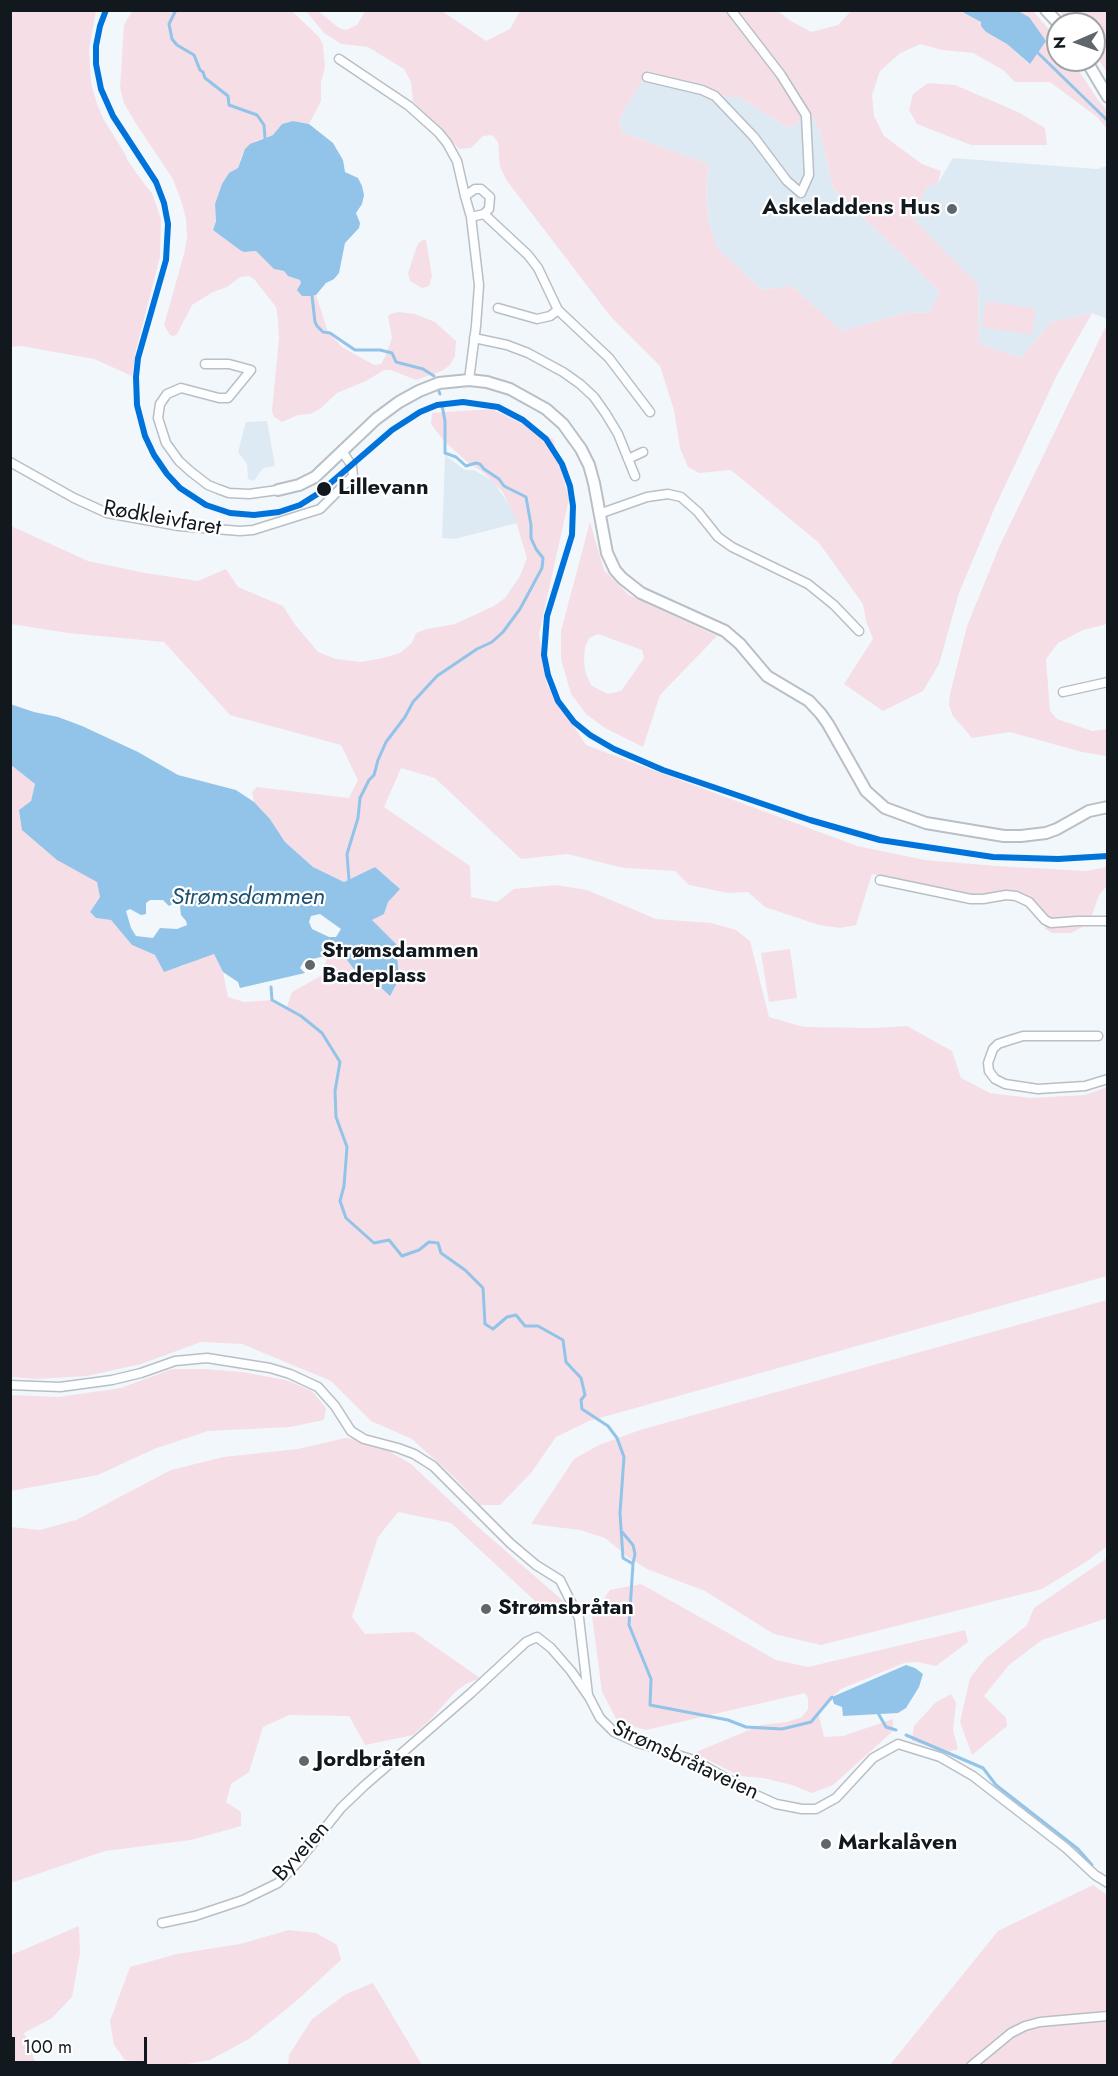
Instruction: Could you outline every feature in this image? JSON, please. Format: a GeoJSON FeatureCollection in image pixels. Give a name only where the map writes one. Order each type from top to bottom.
{"type":"FeatureCollection","features":[{"type":"Feature","properties":{"kind":"street"},"geometry":{"type":"LineString","coordinates":[[647,78],[702,90],[715,96],[754,137],[787,182],[801,193],[809,175],[806,115],[781,75],[731,10]]}},
{"type":"Feature","properties":{"kind":"street"},"geometry":{"type":"LineString","coordinates":[[339,58],[409,106],[439,133],[457,161],[471,217],[479,285],[469,380]]}},
{"type":"Feature","properties":{"kind":"street"},"geometry":{"type":"LineString","coordinates":[[1093,72],[1107,96]]}},
{"type":"Feature","properties":{"kind":"street"},"geometry":{"type":"LineString","coordinates":[[465,196],[475,189],[486,192],[491,203],[484,214],[471,217]]}},
{"type":"Feature","properties":{"kind":"street"},"geometry":{"type":"LineString","coordinates":[[484,214],[528,255],[538,268],[558,310],[609,358],[650,412]]}},
{"type":"Feature","properties":{"kind":"street"},"geometry":{"type":"LineString","coordinates":[[498,308],[537,319],[550,316],[558,310]]}},
{"type":"Feature","properties":{"kind":"street"},"geometry":{"type":"LineString","coordinates":[[474,338],[507,345],[528,353],[580,384],[594,397],[618,434],[635,476]]}},
{"type":"Feature","properties":{"kind":"street"},"geometry":{"type":"LineString","coordinates":[[206,364],[229,364],[251,370],[228,398],[219,398],[181,388],[167,394],[160,404],[158,418],[166,442],[179,461],[218,489],[239,494],[258,494],[309,481],[376,419],[408,397],[439,384],[469,380],[498,385],[521,393],[546,409],[576,440],[589,465],[594,483],[607,553],[615,570],[622,578],[641,593],[725,631],[740,644],[767,676],[809,701],[828,724],[866,791],[885,808],[926,823],[1004,836],[1021,836],[1046,833],[1089,811],[1107,807]]}},
{"type":"Feature","properties":{"kind":"street","name":"Rødkleivfaret"},"geometry":{"type":"LineString","coordinates":[[10,462],[74,498],[107,513],[179,526],[240,531],[253,530],[320,509],[353,476],[352,466],[342,451]]}},
{"type":"Feature","properties":{"kind":"street"},"geometry":{"type":"LineString","coordinates":[[628,459],[643,452]]}},
{"type":"Feature","properties":{"kind":"street"},"geometry":{"type":"LineString","coordinates":[[599,514],[647,497],[668,494],[681,497],[698,512],[718,537],[732,547],[808,584],[834,605],[860,631]]}},
{"type":"Feature","properties":{"kind":"street"},"geometry":{"type":"LineString","coordinates":[[1062,692],[1107,682]]}},
{"type":"Feature","properties":{"kind":"street"},"geometry":{"type":"LineString","coordinates":[[880,880],[978,900],[1006,895],[1016,896],[1034,906],[1045,920],[1051,923],[1107,921]]}},
{"type":"Feature","properties":{"kind":"street"},"geometry":{"type":"LineString","coordinates":[[1098,1036],[1023,1036],[1007,1041],[998,1044],[993,1049],[988,1063],[989,1071],[995,1079],[1005,1084],[1038,1089],[1085,1086],[1107,1079]]}},
{"type":"Feature","properties":{"kind":"street"},"geometry":{"type":"LineString","coordinates":[[10,1385],[53,1387],[112,1380],[135,1375],[175,1361],[207,1358],[270,1368],[318,1387],[335,1406],[351,1431],[364,1439],[398,1448],[425,1460],[441,1472],[510,1543],[536,1565],[560,1580],[579,1618],[589,1697]]}},
{"type":"Feature","properties":{"kind":"street","name":"Strømsbråtaveien"},"geometry":{"type":"LineString","coordinates":[[418,1738],[526,1642],[537,1637],[551,1648],[565,1665],[589,1697],[600,1718],[614,1732],[638,1743],[694,1760],[776,1804],[792,1808],[816,1809],[836,1798],[867,1764],[898,1744],[940,1758],[973,1776],[1107,1883]]}},
{"type":"Feature","properties":{"kind":"street","name":"Byveien"},"geometry":{"type":"LineString","coordinates":[[162,1923],[195,1916],[243,1900],[278,1883],[341,1808],[418,1738]]}},
{"type":"Feature","properties":{"kind":"street"},"geometry":{"type":"LineString","coordinates":[[971,2066],[1011,2033],[1024,2026],[1040,2022],[1107,2016]]}},
{"type":"Feature","properties":{"kind":"shaded area"},"geometry":{"type":"Polygon","coordinates":[[[11,10],[96,11],[89,49],[91,83],[97,104],[128,161],[152,193],[161,219],[160,257],[136,350],[132,376],[94,359],[21,346],[11,347],[11,10]]]}},
{"type":"Feature","properties":{"kind":"shaded area"},"geometry":{"type":"Polygon","coordinates":[[[132,11],[292,11],[319,37],[323,45],[325,67],[321,82],[321,101],[309,124],[293,121],[282,124],[273,135],[256,141],[242,155],[238,168],[222,184],[215,204],[216,220],[213,230],[248,252],[256,251],[278,270],[300,280],[302,282],[298,288],[302,296],[316,295],[328,332],[342,347],[374,365],[381,364],[392,338],[388,317],[390,314],[399,312],[415,314],[435,322],[456,341],[455,356],[450,365],[442,371],[416,380],[391,370],[384,370],[366,381],[337,393],[320,409],[282,422],[274,417],[272,411],[279,338],[276,307],[254,279],[249,276],[240,277],[227,287],[213,292],[192,305],[177,334],[170,335],[164,325],[184,254],[187,238],[186,219],[173,179],[135,122],[124,103],[120,88],[124,25],[132,11]]]}},
{"type":"Feature","properties":{"kind":"shaded area"},"geometry":{"type":"Polygon","coordinates":[[[306,11],[318,11],[339,28],[346,30],[357,25],[365,11],[442,11],[486,41],[510,29],[520,11],[778,11],[811,32],[838,25],[851,11],[964,11],[965,14],[981,22],[986,32],[1007,44],[1029,64],[1037,52],[1029,17],[1018,11],[1033,11],[1046,26],[1046,72],[1080,72],[1107,110],[1107,129],[1097,117],[1050,82],[1015,82],[1003,70],[973,53],[942,50],[920,44],[899,54],[880,71],[872,95],[874,116],[884,136],[922,164],[941,171],[938,183],[925,189],[913,219],[978,285],[979,344],[1021,358],[1051,322],[1092,313],[1057,375],[995,507],[959,593],[939,664],[923,691],[883,711],[844,684],[873,639],[863,604],[819,543],[731,470],[699,473],[688,467],[680,448],[674,410],[660,366],[611,317],[507,181],[500,167],[498,142],[492,135],[483,136],[471,148],[459,149],[413,101],[411,82],[404,69],[368,47],[341,44],[324,33],[306,11]],[[647,74],[625,108],[619,122],[623,133],[709,164],[706,193],[709,222],[718,249],[762,290],[792,286],[841,331],[909,312],[929,313],[940,292],[833,188],[820,131],[808,109],[794,126],[786,127],[739,97],[727,97],[703,86],[647,74]]]}},
{"type":"Feature","properties":{"kind":"shaded area"},"geometry":{"type":"Polygon","coordinates":[[[1107,11],[1107,72],[1106,12],[1060,12],[1107,11]]]}},
{"type":"Feature","properties":{"kind":"shaded area"},"geometry":{"type":"Polygon","coordinates":[[[647,74],[703,86],[727,97],[739,97],[786,127],[794,126],[808,108],[820,131],[833,188],[940,292],[929,313],[909,312],[841,331],[792,286],[762,290],[718,249],[709,222],[706,193],[709,164],[623,133],[619,122],[625,108],[647,74]]]}},
{"type":"Feature","properties":{"kind":"shaded area"},"geometry":{"type":"Polygon","coordinates":[[[928,83],[955,85],[1018,112],[1045,128],[1047,145],[971,145],[917,124],[909,110],[913,94],[928,83]]]}},
{"type":"Feature","properties":{"kind":"shaded area"},"geometry":{"type":"Polygon","coordinates":[[[953,158],[1097,169],[1107,166],[1107,319],[1092,313],[1051,322],[1021,358],[979,344],[978,285],[913,219],[925,189],[938,183],[953,158]]]}},
{"type":"Feature","properties":{"kind":"shaded area"},"geometry":{"type":"Polygon","coordinates":[[[426,240],[432,276],[429,286],[422,288],[410,281],[408,273],[418,243],[426,240]]]}},
{"type":"Feature","properties":{"kind":"shaded area"},"geometry":{"type":"Polygon","coordinates":[[[986,301],[1036,309],[1032,335],[982,327],[986,301]]]}},
{"type":"Feature","properties":{"kind":"shaded area"},"geometry":{"type":"Polygon","coordinates":[[[1105,328],[1108,329],[1107,624],[1083,630],[1058,643],[1046,659],[1050,711],[1057,719],[1092,731],[1107,729],[1107,756],[1082,752],[1010,732],[972,738],[953,716],[949,705],[967,626],[1000,545],[1105,328]]]}},
{"type":"Feature","properties":{"kind":"shaded area"},"geometry":{"type":"Polygon","coordinates":[[[492,409],[553,439],[569,499],[539,634],[547,685],[586,745],[857,846],[925,860],[1086,871],[1107,867],[1107,886],[1099,895],[1086,925],[1071,933],[1052,933],[1045,929],[1046,917],[1030,899],[974,896],[872,874],[856,925],[840,928],[819,925],[765,907],[748,892],[728,893],[689,885],[675,871],[624,868],[567,854],[521,859],[435,778],[401,768],[384,807],[470,866],[471,897],[497,902],[514,889],[556,885],[587,890],[656,919],[711,923],[736,930],[750,941],[769,1017],[804,1027],[907,1026],[952,1051],[961,1078],[990,1093],[1031,1098],[1085,1095],[1107,1087],[1107,1276],[589,1421],[556,1437],[531,1473],[500,1505],[480,1505],[455,1478],[412,1439],[371,1421],[331,1381],[242,1344],[201,1342],[141,1364],[87,1376],[37,1379],[11,1377],[11,765],[35,784],[31,801],[82,873],[97,882],[100,897],[90,912],[96,918],[111,920],[132,945],[181,967],[201,957],[214,954],[223,972],[228,997],[244,1002],[272,1000],[286,1009],[292,992],[326,971],[324,965],[329,955],[344,956],[365,984],[376,983],[390,995],[372,920],[384,914],[388,902],[375,867],[344,882],[313,867],[285,842],[270,819],[254,802],[252,792],[257,787],[349,798],[358,780],[341,745],[230,715],[164,642],[68,633],[11,624],[11,526],[88,561],[145,573],[198,581],[226,569],[238,587],[283,606],[318,652],[336,659],[361,662],[383,658],[400,653],[412,643],[416,633],[455,624],[494,606],[505,598],[520,576],[527,558],[513,512],[502,491],[484,473],[466,461],[444,441],[431,424],[432,413],[492,409]]]}},
{"type":"Feature","properties":{"kind":"shaded area"},"geometry":{"type":"Polygon","coordinates":[[[267,421],[275,466],[263,468],[254,481],[248,479],[247,464],[238,452],[246,422],[267,421]]]}},
{"type":"Feature","properties":{"kind":"shaded area"},"geometry":{"type":"Polygon","coordinates":[[[445,455],[465,470],[474,470],[493,481],[521,522],[455,539],[442,538],[445,455]]]}},
{"type":"Feature","properties":{"kind":"shaded area"},"geometry":{"type":"Polygon","coordinates":[[[590,522],[604,570],[629,595],[717,636],[660,695],[643,747],[605,728],[586,714],[571,694],[561,659],[561,631],[590,522]],[[598,634],[589,638],[585,647],[584,660],[585,671],[591,685],[608,694],[621,691],[644,658],[642,650],[598,634]]]}},
{"type":"Feature","properties":{"kind":"shaded area"},"geometry":{"type":"Polygon","coordinates":[[[790,949],[797,998],[769,1002],[761,953],[790,949]]]}},
{"type":"Feature","properties":{"kind":"shaded area"},"geometry":{"type":"Polygon","coordinates":[[[1107,1300],[1107,1546],[1042,1589],[821,1645],[774,1634],[705,1591],[647,1569],[629,1558],[605,1538],[580,1530],[531,1524],[574,1459],[599,1445],[640,1430],[1107,1300]]]}},
{"type":"Feature","properties":{"kind":"shaded area"},"geometry":{"type":"Polygon","coordinates":[[[172,1369],[242,1372],[286,1380],[312,1391],[326,1408],[324,1420],[290,1427],[208,1431],[154,1449],[98,1475],[11,1491],[11,1395],[58,1397],[121,1388],[172,1369]]]}},
{"type":"Feature","properties":{"kind":"shaded area"},"geometry":{"type":"Polygon","coordinates":[[[345,1438],[370,1440],[411,1464],[477,1526],[569,1606],[555,1612],[535,1601],[451,1523],[398,1512],[378,1537],[352,1617],[365,1634],[414,1632],[480,1678],[455,1692],[413,1735],[365,1745],[349,1716],[289,1715],[263,1727],[249,1772],[231,1784],[226,1802],[241,1812],[241,1826],[191,1840],[105,1851],[11,1883],[11,1527],[40,1530],[76,1520],[171,1470],[223,1457],[298,1449],[345,1438]]]}},
{"type":"Feature","properties":{"kind":"shaded area"},"geometry":{"type":"Polygon","coordinates":[[[1107,1558],[1107,1618],[1042,1640],[1009,1665],[984,1696],[1006,1718],[1007,1726],[972,1755],[960,1722],[970,1678],[985,1659],[1027,1625],[1034,1608],[1107,1558]]]}},
{"type":"Feature","properties":{"kind":"shaded area"},"geometry":{"type":"Polygon","coordinates":[[[641,1584],[776,1660],[808,1667],[965,1630],[968,1642],[936,1666],[917,1662],[904,1663],[841,1689],[832,1697],[818,1712],[824,1737],[843,1736],[893,1719],[893,1731],[833,1785],[812,1793],[763,1778],[740,1776],[694,1753],[761,1725],[787,1722],[802,1717],[808,1709],[808,1698],[805,1693],[646,1730],[618,1722],[602,1692],[592,1616],[610,1590],[641,1584]]]}},
{"type":"Feature","properties":{"kind":"shaded area"},"geometry":{"type":"Polygon","coordinates":[[[951,1694],[956,1703],[953,1730],[958,1749],[947,1752],[912,1741],[914,1726],[935,1703],[951,1694]]]}},
{"type":"Feature","properties":{"kind":"shaded area"},"geometry":{"type":"Polygon","coordinates":[[[1093,1885],[1107,1895],[1107,2065],[889,2066],[998,1931],[1093,1885]]]}},
{"type":"Feature","properties":{"kind":"shaded area"},"geometry":{"type":"Polygon","coordinates":[[[79,1926],[80,1953],[72,1997],[52,2018],[24,2033],[35,2061],[43,2065],[11,2065],[11,1955],[79,1926]]]}},
{"type":"Feature","properties":{"kind":"shaded area"},"geometry":{"type":"Polygon","coordinates":[[[289,1930],[316,1933],[337,1945],[341,1960],[294,2003],[249,2039],[210,2060],[176,2066],[125,2060],[114,2045],[110,2021],[130,1967],[177,1954],[240,1944],[289,1930]]]}},
{"type":"Feature","properties":{"kind":"shaded area"},"geometry":{"type":"Polygon","coordinates":[[[373,1983],[422,2065],[288,2065],[289,2055],[312,2019],[346,1994],[373,1983]]]}},
{"type":"Feature","properties":{"kind":"water"},"geometry":{"type":"Polygon","coordinates":[[[964,11],[1018,11],[1029,17],[1046,41],[1030,64],[1007,44],[986,32],[981,22],[964,11]]]}},
{"type":"Feature","properties":{"kind":"water"},"geometry":{"type":"Polygon","coordinates":[[[293,121],[309,124],[333,143],[343,160],[345,172],[358,178],[364,195],[362,204],[356,213],[360,223],[359,228],[345,243],[339,273],[316,295],[309,296],[302,296],[297,290],[301,283],[300,280],[288,276],[284,271],[274,269],[256,251],[240,250],[213,230],[216,221],[215,204],[222,184],[229,173],[238,168],[245,149],[250,144],[273,135],[282,124],[293,121]]]}},
{"type":"Feature","properties":{"kind":"water","name":"Strømsdammen"},"geometry":{"type":"Polygon","coordinates":[[[10,704],[82,726],[138,752],[178,775],[236,790],[254,802],[270,819],[285,842],[313,867],[344,882],[375,867],[400,889],[388,902],[384,914],[372,920],[396,944],[399,979],[390,996],[376,983],[365,984],[344,956],[329,955],[304,961],[300,968],[305,973],[240,988],[238,982],[223,972],[214,954],[164,972],[155,955],[132,945],[111,920],[96,918],[90,912],[100,897],[97,882],[57,860],[22,830],[19,810],[31,801],[35,784],[11,765],[10,704]],[[150,900],[146,903],[146,914],[141,915],[130,909],[126,911],[136,936],[153,938],[160,928],[177,929],[187,925],[181,915],[180,906],[174,903],[169,906],[163,900],[150,900]],[[320,914],[311,916],[309,922],[312,929],[329,937],[336,937],[341,929],[320,914]]]}},
{"type":"Feature","properties":{"kind":"water"},"geometry":{"type":"Polygon","coordinates":[[[906,1665],[923,1674],[919,1687],[906,1708],[898,1713],[843,1716],[842,1707],[834,1704],[832,1697],[906,1665]]]}},
{"type":"Feature","properties":{"kind":"waterway"},"geometry":{"type":"LineString","coordinates":[[176,10],[169,24],[172,39],[177,45],[194,55],[205,78],[228,96],[229,105],[257,115],[264,125],[265,138]]}},
{"type":"Feature","properties":{"kind":"waterway"},"geometry":{"type":"LineString","coordinates":[[1037,52],[1108,121]]}},
{"type":"Feature","properties":{"kind":"waterway"},"geometry":{"type":"LineString","coordinates":[[312,296],[315,322],[323,332],[330,333],[355,350],[380,350],[392,353],[396,362],[423,369],[434,376]]}},
{"type":"Feature","properties":{"kind":"waterway"},"geometry":{"type":"LineString","coordinates":[[438,389],[440,394]]}},
{"type":"Feature","properties":{"kind":"waterway"},"geometry":{"type":"LineString","coordinates":[[349,880],[347,854],[358,818],[360,798],[374,775],[386,742],[413,702],[437,676],[477,649],[492,642],[503,632],[520,609],[542,568],[543,558],[531,538],[526,497],[504,486],[480,464],[466,466],[456,457],[445,453],[445,421],[442,405]]}},
{"type":"Feature","properties":{"kind":"waterway"},"geometry":{"type":"LineString","coordinates":[[271,987],[272,1000],[301,1016],[322,1033],[340,1062],[335,1091],[336,1117],[347,1147],[344,1186],[340,1201],[346,1218],[374,1243],[389,1240],[402,1256],[419,1250],[429,1242],[438,1243],[441,1253],[465,1270],[483,1288],[485,1324],[493,1329],[507,1317],[516,1315],[525,1326],[538,1326],[563,1340],[566,1362],[581,1378],[585,1395],[581,1400],[582,1409],[608,1426],[617,1438],[624,1457],[620,1513],[623,1558],[633,1564],[629,1625],[651,1679],[650,1705],[728,1720],[746,1727],[782,1729],[811,1722],[832,1697]]}},
{"type":"Feature","properties":{"kind":"waterway"},"geometry":{"type":"LineString","coordinates":[[622,1532],[633,1545],[635,1554],[633,1563]]}},
{"type":"Feature","properties":{"kind":"waterway"},"geometry":{"type":"LineString","coordinates":[[878,1713],[886,1727],[896,1730]]}},
{"type":"Feature","properties":{"kind":"waterway"},"geometry":{"type":"LineString","coordinates":[[906,1735],[983,1768],[996,1785],[1078,1849],[1092,1865]]}},
{"type":"Feature","properties":{"kind":"transit line"},"geometry":{"type":"LineString","coordinates":[[106,10],[96,46],[96,64],[101,89],[113,116],[156,182],[164,203],[168,224],[166,260],[138,358],[137,405],[145,436],[154,455],[180,488],[206,505],[230,513],[254,515],[279,512],[300,505],[319,493],[392,430],[420,412],[437,405],[463,402],[498,407],[523,420],[546,439],[562,464],[570,486],[573,506],[572,535],[547,616],[544,655],[548,675],[558,701],[574,722],[590,735],[614,749],[663,770],[810,820],[880,840],[993,857],[1058,859],[1108,856]]}},
{"type":"Feature","properties":{"kind":"place","name":"Askeladdens Hus"},"geometry":{"type":"Point","coordinates":[952,209]}},
{"type":"Feature","properties":{"kind":"place","name":"Lillevann"},"geometry":{"type":"Point","coordinates":[324,489]}},
{"type":"Feature","properties":{"kind":"place","name":"Strømsdammen Badeplass"},"geometry":{"type":"Point","coordinates":[310,965]}},
{"type":"Feature","properties":{"kind":"place","name":"Strømsbråtan"},"geometry":{"type":"Point","coordinates":[486,1609]}},
{"type":"Feature","properties":{"kind":"place","name":"Jordbråten"},"geometry":{"type":"Point","coordinates":[304,1761]}},
{"type":"Feature","properties":{"kind":"place","name":"Markalåven"},"geometry":{"type":"Point","coordinates":[826,1844]}}]}
